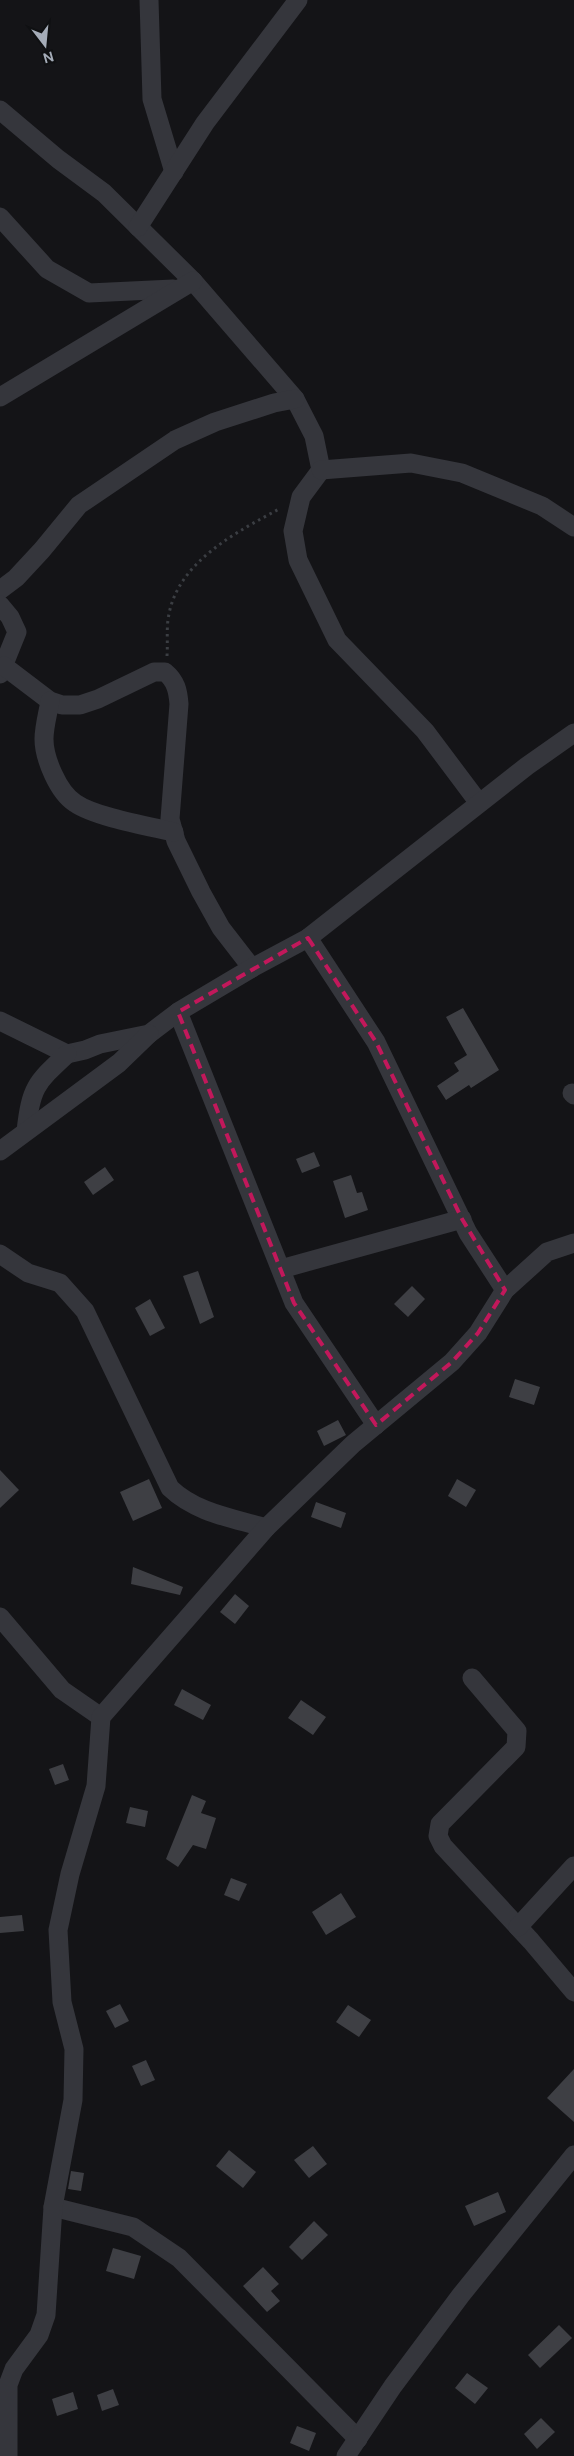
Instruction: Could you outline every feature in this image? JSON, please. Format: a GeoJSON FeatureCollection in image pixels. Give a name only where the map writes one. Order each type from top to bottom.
{"type":"FeatureCollection","features":[{"type":"Feature","properties":{"kind":"street"},"geometry":{"type":"LineString","coordinates":[[149,0],[152,99],[174,172]]}},
{"type":"Feature","properties":{"kind":"street"},"geometry":{"type":"LineString","coordinates":[[138,227],[205,124],[298,0]]}},
{"type":"Feature","properties":{"kind":"street"},"geometry":{"type":"LineString","coordinates":[[0,110],[58,159],[104,193],[138,227],[186,285],[295,399],[314,436],[321,470],[301,497],[293,531],[298,560],[337,640],[425,731],[479,803]]}},
{"type":"Feature","properties":{"kind":"street"},"geometry":{"type":"LineString","coordinates":[[0,217],[47,269],[89,294],[125,293],[186,285]]}},
{"type":"Feature","properties":{"kind":"street"},"geometry":{"type":"LineString","coordinates":[[0,397],[186,285]]}},
{"type":"Feature","properties":{"kind":"street"},"geometry":{"type":"LineString","coordinates":[[0,590],[16,578],[79,505],[175,440],[216,422],[274,403],[295,399]]}},
{"type":"Feature","properties":{"kind":"street"},"geometry":{"type":"LineString","coordinates":[[321,470],[411,463],[462,473],[542,506],[574,527]]}},
{"type":"Feature","properties":{"kind":"street"},"geometry":{"type":"LineString","coordinates":[[0,605],[10,616],[17,632],[2,670],[50,701],[62,705],[80,705],[98,699],[154,672],[165,672],[172,677],[178,689],[179,704],[170,819],[200,892],[221,928],[252,968]]}},
{"type":"Feature","properties":{"kind":"street"},"geometry":{"type":"LineString","coordinates":[[50,701],[44,737],[45,753],[56,780],[74,803],[110,816],[174,832]]}},
{"type":"Feature","properties":{"kind":"street"},"geometry":{"type":"LineString","coordinates":[[0,1151],[119,1063],[149,1034],[178,1012],[252,968],[308,938],[479,803],[574,733]]}},
{"type":"Feature","properties":{"kind":"street"},"geometry":{"type":"LineString","coordinates":[[308,938],[376,1042],[462,1219],[505,1290]]}},
{"type":"Feature","properties":{"kind":"street"},"geometry":{"type":"LineString","coordinates":[[178,1012],[294,1303],[376,1425]]}},
{"type":"Feature","properties":{"kind":"street"},"geometry":{"type":"LineString","coordinates":[[0,1021],[67,1054]]}},
{"type":"Feature","properties":{"kind":"street"},"geometry":{"type":"LineString","coordinates":[[26,1131],[30,1102],[40,1080],[67,1054],[100,1044],[149,1034]]}},
{"type":"Feature","properties":{"kind":"street"},"geometry":{"type":"LineString","coordinates":[[281,1269],[462,1219]]}},
{"type":"Feature","properties":{"kind":"street"},"geometry":{"type":"LineString","coordinates":[[8,2456],[7,2367],[39,2335],[46,2315],[53,2207],[73,2100],[74,2049],[62,2002],[58,1930],[70,1874],[96,1786],[101,1717],[266,1528],[353,1444],[452,1362],[478,1333],[505,1290],[547,1252],[574,1243]]}},
{"type":"Feature","properties":{"kind":"street"},"geometry":{"type":"LineString","coordinates":[[0,1254],[28,1273],[60,1283],[85,1311],[170,1488],[183,1500],[200,1509],[266,1528]]}},
{"type":"Feature","properties":{"kind":"street"},"geometry":{"type":"LineString","coordinates":[[0,1617],[62,1690],[101,1717]]}},
{"type":"Feature","properties":{"kind":"street"},"geometry":{"type":"LineString","coordinates":[[472,1678],[517,1731],[518,1739],[516,1747],[440,1824],[438,1836],[443,1846],[518,1927],[574,1992]]}},
{"type":"Feature","properties":{"kind":"street"},"geometry":{"type":"LineString","coordinates":[[518,1927],[574,1866]]}},
{"type":"Feature","properties":{"kind":"street"},"geometry":{"type":"LineString","coordinates":[[346,2456],[393,2386],[455,2303],[574,2156]]}},
{"type":"Feature","properties":{"kind":"street"},"geometry":{"type":"LineString","coordinates":[[53,2207],[133,2227],[179,2258],[358,2439]]}},
{"type":"Feature","properties":{"kind":"path"},"geometry":{"type":"LineString","coordinates":[[165,672],[169,613],[180,586],[200,560],[236,532],[301,497]]}},
{"type":"Feature","properties":{"kind":"highlighted area"},"geometry":{"type":"Polygon","coordinates":[[[308,938],[376,1042],[462,1219],[505,1290],[478,1333],[452,1362],[376,1425],[294,1303],[178,1012],[308,938]]]}},
{"type":"Feature","properties":{"kind":"building"},"geometry":{"type":"Polygon","coordinates":[[[463,1008],[499,1070],[471,1088],[469,1085],[446,1100],[437,1086],[459,1071],[454,1063],[467,1055],[446,1017],[463,1008]]]}},
{"type":"Feature","properties":{"kind":"building"},"geometry":{"type":"Polygon","coordinates":[[[314,1152],[320,1166],[302,1173],[296,1159],[314,1152]]]}},
{"type":"Feature","properties":{"kind":"building"},"geometry":{"type":"Polygon","coordinates":[[[105,1167],[114,1180],[93,1195],[84,1182],[105,1167]]]}},
{"type":"Feature","properties":{"kind":"building"},"geometry":{"type":"Polygon","coordinates":[[[351,1175],[357,1193],[362,1192],[368,1210],[345,1218],[333,1181],[351,1175]]]}},
{"type":"Feature","properties":{"kind":"building"},"geometry":{"type":"Polygon","coordinates":[[[198,1271],[214,1317],[200,1324],[183,1276],[198,1271]]]}},
{"type":"Feature","properties":{"kind":"building"},"geometry":{"type":"Polygon","coordinates":[[[412,1286],[425,1299],[408,1317],[394,1304],[412,1286]]]}},
{"type":"Feature","properties":{"kind":"building"},"geometry":{"type":"Polygon","coordinates":[[[150,1299],[165,1328],[150,1336],[135,1308],[150,1299]]]}},
{"type":"Feature","properties":{"kind":"building"},"geometry":{"type":"Polygon","coordinates":[[[515,1379],[540,1387],[534,1405],[509,1397],[515,1379]]]}},
{"type":"Feature","properties":{"kind":"building"},"geometry":{"type":"Polygon","coordinates":[[[338,1420],[346,1435],[324,1446],[317,1431],[338,1420]]]}},
{"type":"Feature","properties":{"kind":"building"},"geometry":{"type":"Polygon","coordinates":[[[0,1470],[19,1490],[0,1508],[0,1470]]]}},
{"type":"Feature","properties":{"kind":"building"},"geometry":{"type":"Polygon","coordinates":[[[149,1479],[162,1508],[133,1521],[120,1492],[149,1479]]]}},
{"type":"Feature","properties":{"kind":"building"},"geometry":{"type":"Polygon","coordinates":[[[457,1479],[476,1490],[466,1507],[448,1496],[457,1479]]]}},
{"type":"Feature","properties":{"kind":"building"},"geometry":{"type":"Polygon","coordinates":[[[316,1502],[346,1513],[341,1528],[311,1517],[316,1502]]]}},
{"type":"Feature","properties":{"kind":"building"},"geometry":{"type":"Polygon","coordinates":[[[133,1567],[183,1587],[180,1595],[131,1584],[133,1567]]]}},
{"type":"Feature","properties":{"kind":"building"},"geometry":{"type":"Polygon","coordinates":[[[235,1594],[249,1606],[235,1624],[220,1612],[235,1594]]]}},
{"type":"Feature","properties":{"kind":"building"},"geometry":{"type":"Polygon","coordinates":[[[182,1689],[211,1705],[203,1720],[174,1705],[182,1689]]]}},
{"type":"Feature","properties":{"kind":"building"},"geometry":{"type":"Polygon","coordinates":[[[301,1700],[326,1717],[313,1735],[288,1718],[301,1700]]]}},
{"type":"Feature","properties":{"kind":"building"},"geometry":{"type":"Polygon","coordinates":[[[63,1764],[69,1780],[55,1785],[49,1769],[63,1764]]]}},
{"type":"Feature","properties":{"kind":"building"},"geometry":{"type":"Polygon","coordinates":[[[192,1795],[206,1801],[201,1813],[216,1818],[206,1849],[193,1845],[178,1867],[166,1859],[192,1795]]]}},
{"type":"Feature","properties":{"kind":"building"},"geometry":{"type":"Polygon","coordinates":[[[130,1807],[148,1811],[145,1827],[126,1823],[130,1807]]]}},
{"type":"Feature","properties":{"kind":"building"},"geometry":{"type":"Polygon","coordinates":[[[231,1878],[247,1884],[239,1901],[224,1895],[231,1878]]]}},
{"type":"Feature","properties":{"kind":"building"},"geometry":{"type":"Polygon","coordinates":[[[341,1893],[356,1917],[326,1935],[312,1912],[341,1893]]]}},
{"type":"Feature","properties":{"kind":"building"},"geometry":{"type":"Polygon","coordinates":[[[22,1915],[24,1931],[0,1933],[0,1917],[22,1915]]]}},
{"type":"Feature","properties":{"kind":"building"},"geometry":{"type":"Polygon","coordinates":[[[120,2004],[129,2021],[115,2028],[106,2011],[120,2004]]]}},
{"type":"Feature","properties":{"kind":"building"},"geometry":{"type":"Polygon","coordinates":[[[348,2005],[371,2020],[359,2037],[336,2022],[348,2005]]]}},
{"type":"Feature","properties":{"kind":"building"},"geometry":{"type":"Polygon","coordinates":[[[146,2060],[155,2080],[141,2086],[132,2066],[146,2060]]]}},
{"type":"Feature","properties":{"kind":"building"},"geometry":{"type":"Polygon","coordinates":[[[574,2069],[574,2122],[547,2098],[574,2069]]]}},
{"type":"Feature","properties":{"kind":"building"},"geometry":{"type":"Polygon","coordinates":[[[313,2146],[327,2164],[309,2178],[294,2160],[313,2146]]]}},
{"type":"Feature","properties":{"kind":"building"},"geometry":{"type":"Polygon","coordinates":[[[229,2150],[256,2172],[243,2188],[216,2166],[229,2150]]]}},
{"type":"Feature","properties":{"kind":"building"},"geometry":{"type":"Polygon","coordinates":[[[71,2171],[84,2173],[81,2191],[68,2189],[71,2171]]]}},
{"type":"Feature","properties":{"kind":"building"},"geometry":{"type":"Polygon","coordinates":[[[498,2192],[506,2212],[474,2226],[465,2206],[498,2192]]]}},
{"type":"Feature","properties":{"kind":"building"},"geometry":{"type":"Polygon","coordinates":[[[314,2221],[328,2235],[302,2260],[289,2247],[314,2221]]]}},
{"type":"Feature","properties":{"kind":"building"},"geometry":{"type":"Polygon","coordinates":[[[113,2248],[141,2256],[134,2279],[106,2271],[113,2248]]]}},
{"type":"Feature","properties":{"kind":"building"},"geometry":{"type":"Polygon","coordinates":[[[263,2267],[279,2284],[271,2291],[280,2301],[267,2312],[243,2286],[263,2267]]]}},
{"type":"Feature","properties":{"kind":"building"},"geometry":{"type":"Polygon","coordinates":[[[559,2325],[572,2338],[540,2368],[528,2355],[559,2325]]]}},
{"type":"Feature","properties":{"kind":"building"},"geometry":{"type":"Polygon","coordinates":[[[467,2373],[488,2388],[475,2404],[455,2388],[467,2373]]]}},
{"type":"Feature","properties":{"kind":"building"},"geometry":{"type":"Polygon","coordinates":[[[113,2389],[119,2405],[102,2411],[97,2395],[113,2389]]]}},
{"type":"Feature","properties":{"kind":"building"},"geometry":{"type":"Polygon","coordinates":[[[73,2392],[78,2409],[57,2416],[52,2399],[73,2392]]]}},
{"type":"Feature","properties":{"kind":"building"},"geometry":{"type":"Polygon","coordinates":[[[541,2418],[555,2432],[537,2449],[524,2434],[541,2418]]]}},
{"type":"Feature","properties":{"kind":"building"},"geometry":{"type":"Polygon","coordinates":[[[297,2426],[316,2433],[309,2451],[290,2443],[297,2426]]]}}]}
